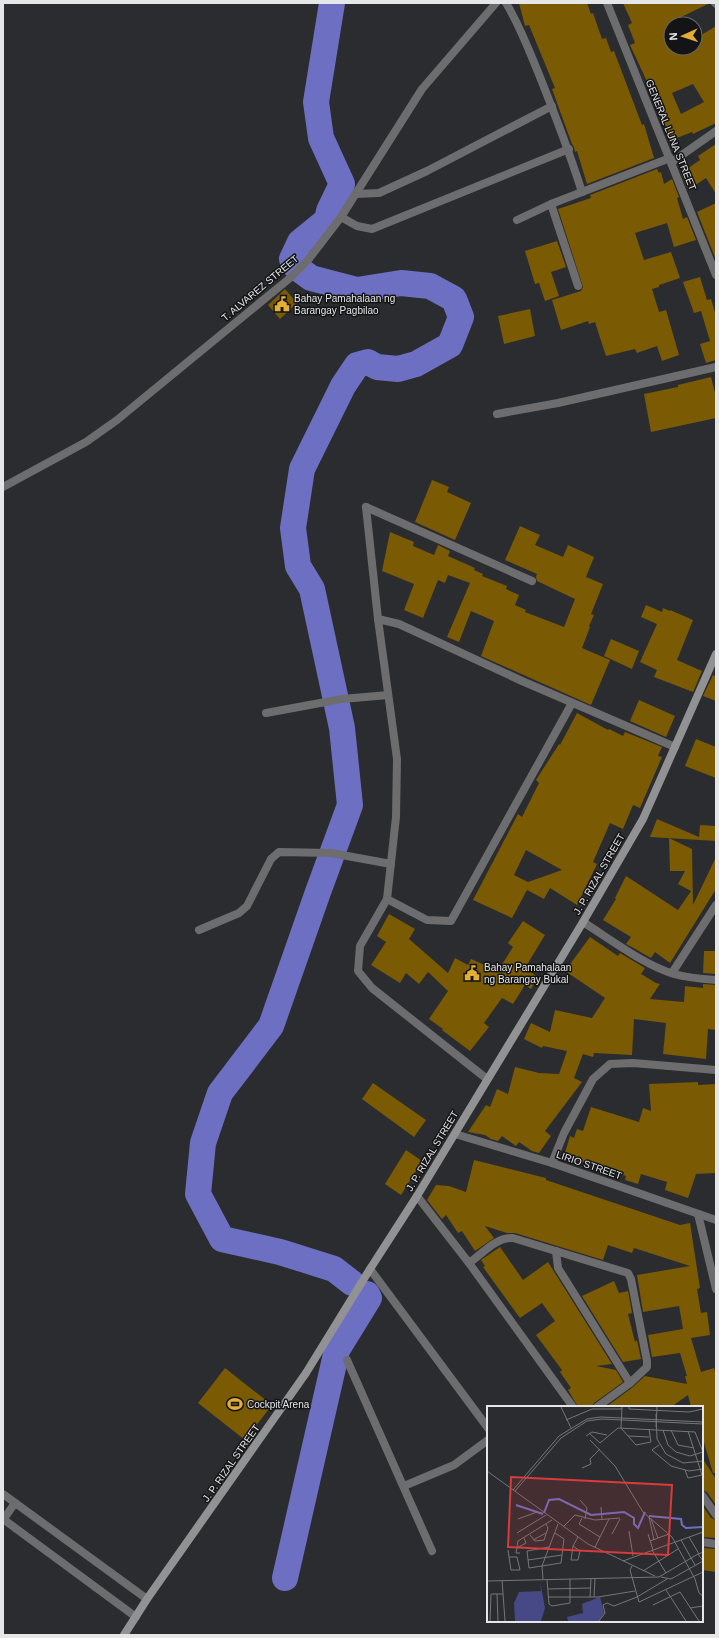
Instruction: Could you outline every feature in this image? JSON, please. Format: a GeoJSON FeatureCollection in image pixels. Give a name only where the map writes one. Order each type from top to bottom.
{"type":"FeatureCollection","features":[{"type":"Feature","properties":{"kind":"main road","name":"J. P. RIZAL STREET"},"geometry":{"type":"LineString","coordinates":[[124,1635],[147,1599],[306,1373],[417,1196],[583,922],[643,819],[716,654]]}},
{"type":"Feature","properties":{"kind":"street","name":"T. ALVAREZ STREET"},"geometry":{"type":"LineString","coordinates":[[3,487],[86,442],[117,420],[290,278],[308,260],[341,217],[422,89],[496,3]]}},
{"type":"Feature","properties":{"kind":"street"},"geometry":{"type":"LineString","coordinates":[[506,3],[523,36],[552,106],[569,149],[582,192]]}},
{"type":"Feature","properties":{"kind":"street","name":"GENERAL LUNA STREET"},"geometry":{"type":"LineString","coordinates":[[607,3],[716,275]]}},
{"type":"Feature","properties":{"kind":"street"},"geometry":{"type":"LineString","coordinates":[[356,194],[379,193],[427,171],[552,106]]}},
{"type":"Feature","properties":{"kind":"street"},"geometry":{"type":"LineString","coordinates":[[517,220],[550,204],[671,160],[716,131]]}},
{"type":"Feature","properties":{"kind":"street"},"geometry":{"type":"LineString","coordinates":[[341,217],[357,226],[372,229],[569,149]]}},
{"type":"Feature","properties":{"kind":"street"},"geometry":{"type":"LineString","coordinates":[[550,204],[578,286]]}},
{"type":"Feature","properties":{"kind":"street"},"geometry":{"type":"LineString","coordinates":[[497,414],[558,403],[716,367]]}},
{"type":"Feature","properties":{"kind":"street"},"geometry":{"type":"LineString","coordinates":[[487,1080],[372,988],[358,971],[360,946],[387,899],[396,817],[397,759],[378,619],[366,507],[532,581]]}},
{"type":"Feature","properties":{"kind":"street"},"geometry":{"type":"LineString","coordinates":[[378,619],[400,624],[522,681],[675,747]]}},
{"type":"Feature","properties":{"kind":"street"},"geometry":{"type":"LineString","coordinates":[[266,712],[342,699],[388,695]]}},
{"type":"Feature","properties":{"kind":"street"},"geometry":{"type":"LineString","coordinates":[[387,899],[428,920],[451,921],[572,703]]}},
{"type":"Feature","properties":{"kind":"street"},"geometry":{"type":"LineString","coordinates":[[199,930],[239,913],[247,906],[271,859],[279,852],[331,853],[391,864]]}},
{"type":"Feature","properties":{"kind":"street"},"geometry":{"type":"LineString","coordinates":[[672,974],[716,905]]}},
{"type":"Feature","properties":{"kind":"street"},"geometry":{"type":"LineString","coordinates":[[583,922],[650,964],[672,974],[689,978],[716,980]]}},
{"type":"Feature","properties":{"kind":"street"},"geometry":{"type":"LineString","coordinates":[[552,1163],[564,1133],[593,1079],[610,1064],[633,1063],[716,1070]]}},
{"type":"Feature","properties":{"kind":"street","name":"LIRIO STREET"},"geometry":{"type":"LineString","coordinates":[[455,1134],[552,1163],[716,1220]]}},
{"type":"Feature","properties":{"kind":"street"},"geometry":{"type":"LineString","coordinates":[[417,1196],[469,1264],[572,1406]]}},
{"type":"Feature","properties":{"kind":"street"},"geometry":{"type":"LineString","coordinates":[[698,1214],[716,1289]]}},
{"type":"Feature","properties":{"kind":"street"},"geometry":{"type":"LineString","coordinates":[[469,1264],[499,1240],[506,1237],[628,1273],[631,1279],[647,1367],[630,1383],[598,1406]]}},
{"type":"Feature","properties":{"kind":"street"},"geometry":{"type":"LineString","coordinates":[[556,1251],[558,1268],[630,1383]]}},
{"type":"Feature","properties":{"kind":"street"},"geometry":{"type":"LineString","coordinates":[[370,1269],[487,1427]]}},
{"type":"Feature","properties":{"kind":"street"},"geometry":{"type":"LineString","coordinates":[[348,1360],[432,1551]]}},
{"type":"Feature","properties":{"kind":"street"},"geometry":{"type":"LineString","coordinates":[[404,1486],[454,1465],[487,1441]]}},
{"type":"Feature","properties":{"kind":"street"},"geometry":{"type":"LineString","coordinates":[[3,1494],[147,1599]]}},
{"type":"Feature","properties":{"kind":"street"},"geometry":{"type":"LineString","coordinates":[[703,1497],[716,1514]]}},
{"type":"Feature","properties":{"kind":"street"},"geometry":{"type":"LineString","coordinates":[[16,1503],[3,1519],[136,1617]]}},
{"type":"Feature","properties":{"kind":"street"},"geometry":{"type":"LineString","coordinates":[[703,1542],[716,1544]]}},
{"type":"Feature","properties":{"kind":"building"},"geometry":{"type":"Polygon","coordinates":[[[519,3],[587,3],[591,14],[593,13],[602,39],[606,38],[611,52],[614,51],[642,125],[644,124],[654,158],[587,184],[577,151],[575,152],[552,89],[555,88],[529,25],[525,26],[519,3]]]}},
{"type":"Feature","properties":{"kind":"building"},"geometry":{"type":"Polygon","coordinates":[[[623,3],[710,3],[683,16],[663,16],[663,56],[703,56],[703,34],[716,26],[716,123],[693,134],[692,132],[672,140],[662,119],[664,118],[630,45],[635,43],[628,25],[632,23],[623,3]],[[693,84],[672,93],[681,114],[704,102],[693,84]]]}},
{"type":"Feature","properties":{"kind":"building"},"geometry":{"type":"Polygon","coordinates":[[[716,144],[716,194],[706,178],[688,190],[681,173],[700,160],[698,156],[716,144]]]}},
{"type":"Feature","properties":{"kind":"building"},"geometry":{"type":"Polygon","coordinates":[[[657,169],[659,173],[661,172],[664,184],[672,179],[679,197],[677,198],[683,219],[687,217],[696,240],[674,247],[667,223],[635,233],[644,260],[671,252],[680,278],[652,289],[659,312],[666,310],[679,355],[662,361],[657,346],[637,353],[635,349],[606,356],[595,322],[589,324],[588,321],[561,330],[552,300],[581,291],[583,287],[558,209],[591,198],[590,195],[657,169]]]}},
{"type":"Feature","properties":{"kind":"building"},"geometry":{"type":"Polygon","coordinates":[[[716,203],[716,260],[697,212],[716,203]]]}},
{"type":"Feature","properties":{"kind":"building"},"geometry":{"type":"Polygon","coordinates":[[[557,241],[566,267],[551,272],[559,296],[545,301],[539,283],[535,284],[525,251],[557,241]]]}},
{"type":"Feature","properties":{"kind":"building"},"geometry":{"type":"Polygon","coordinates":[[[700,277],[707,300],[711,299],[716,316],[716,360],[706,363],[700,344],[710,341],[701,311],[694,313],[683,282],[700,277]]]}},
{"type":"Feature","properties":{"kind":"building","name":"Bahay Pamahalaan ng Barangay Pagbilao"},"geometry":{"type":"Polygon","coordinates":[[[285,289],[297,303],[280,319],[268,305],[285,289]]]}},
{"type":"Feature","properties":{"kind":"building"},"geometry":{"type":"Polygon","coordinates":[[[530,309],[535,336],[504,344],[498,316],[530,309]]]}},
{"type":"Feature","properties":{"kind":"building"},"geometry":{"type":"Polygon","coordinates":[[[711,377],[716,397],[716,418],[651,432],[644,394],[678,387],[678,385],[711,377]]]}},
{"type":"Feature","properties":{"kind":"building"},"geometry":{"type":"Polygon","coordinates":[[[432,480],[449,487],[447,492],[471,503],[455,540],[415,522],[432,480]]]}},
{"type":"Feature","properties":{"kind":"building"},"geometry":{"type":"Polygon","coordinates":[[[520,526],[540,535],[535,545],[563,557],[568,545],[594,557],[586,577],[603,584],[591,614],[594,615],[582,648],[610,660],[591,705],[481,656],[494,621],[471,611],[459,642],[447,637],[470,583],[448,575],[445,583],[438,580],[423,618],[404,610],[414,584],[382,571],[390,532],[414,542],[413,546],[434,555],[438,545],[450,551],[448,556],[475,568],[474,570],[483,574],[482,576],[507,586],[506,589],[519,595],[515,605],[526,610],[525,612],[564,627],[575,599],[537,581],[537,574],[505,560],[520,526]]]}},
{"type":"Feature","properties":{"kind":"building"},"geometry":{"type":"Polygon","coordinates":[[[646,605],[662,612],[663,608],[670,610],[693,620],[677,660],[702,671],[693,692],[654,677],[657,670],[640,662],[657,624],[641,617],[646,605]]]}},
{"type":"Feature","properties":{"kind":"building"},"geometry":{"type":"Polygon","coordinates":[[[611,639],[639,651],[632,669],[604,656],[611,639]]]}},
{"type":"Feature","properties":{"kind":"building"},"geometry":{"type":"Polygon","coordinates":[[[713,675],[716,677],[716,701],[703,696],[713,675]]]}},
{"type":"Feature","properties":{"kind":"building"},"geometry":{"type":"Polygon","coordinates":[[[639,700],[675,716],[666,737],[630,721],[639,700]]]}},
{"type":"Feature","properties":{"kind":"building"},"geometry":{"type":"Polygon","coordinates":[[[577,713],[608,730],[609,729],[623,736],[625,732],[662,747],[658,756],[662,757],[640,808],[633,805],[623,829],[610,823],[593,862],[597,864],[577,905],[550,888],[544,899],[527,890],[512,918],[473,900],[518,814],[522,817],[539,783],[536,780],[559,744],[560,745],[577,713]],[[526,850],[514,875],[528,882],[562,870],[526,850]]]}},
{"type":"Feature","properties":{"kind":"building"},"geometry":{"type":"Polygon","coordinates":[[[696,739],[716,747],[716,778],[685,766],[696,739]]]}},
{"type":"Feature","properties":{"kind":"building"},"geometry":{"type":"Polygon","coordinates":[[[657,819],[699,837],[700,825],[716,826],[716,841],[650,837],[657,819]]]}},
{"type":"Feature","properties":{"kind":"building"},"geometry":{"type":"Polygon","coordinates":[[[669,838],[692,849],[693,905],[716,857],[716,889],[670,963],[655,952],[651,958],[626,944],[631,937],[603,920],[616,899],[615,898],[626,876],[678,910],[691,891],[678,884],[685,871],[670,871],[669,838]]]}},
{"type":"Feature","properties":{"kind":"building"},"geometry":{"type":"Polygon","coordinates":[[[389,914],[415,929],[409,939],[448,973],[455,958],[468,965],[471,959],[498,971],[513,947],[508,943],[523,921],[545,935],[525,968],[538,977],[531,989],[525,985],[513,1004],[502,998],[484,1023],[489,1027],[470,1051],[429,1019],[448,991],[428,972],[419,984],[406,973],[400,983],[371,965],[386,942],[377,936],[389,914]]]}},
{"type":"Feature","properties":{"kind":"building"},"geometry":{"type":"Polygon","coordinates":[[[590,937],[618,956],[620,953],[645,968],[641,974],[660,984],[650,999],[684,1002],[685,986],[703,988],[703,984],[716,985],[716,1030],[708,1029],[706,1059],[663,1054],[666,1023],[634,1019],[632,1055],[594,1053],[593,1057],[583,1054],[574,1078],[582,1082],[545,1131],[551,1136],[539,1153],[532,1151],[519,1142],[516,1146],[502,1136],[498,1141],[485,1135],[468,1132],[486,1105],[490,1107],[497,1089],[508,1094],[515,1067],[539,1073],[559,1074],[567,1051],[543,1046],[542,1048],[524,1039],[531,1023],[550,1032],[555,1010],[592,1018],[605,998],[565,971],[590,937]]]}},
{"type":"Feature","properties":{"kind":"building"},"geometry":{"type":"Polygon","coordinates":[[[704,951],[716,951],[716,974],[703,973],[704,951]]]}},
{"type":"Feature","properties":{"kind":"building"},"geometry":{"type":"Polygon","coordinates":[[[698,1082],[698,1085],[716,1084],[716,1173],[696,1174],[688,1198],[665,1190],[667,1182],[641,1174],[638,1184],[625,1180],[626,1176],[564,1156],[570,1136],[574,1138],[577,1129],[583,1131],[591,1107],[639,1122],[643,1108],[651,1111],[649,1084],[698,1082]]]}},
{"type":"Feature","properties":{"kind":"building"},"geometry":{"type":"Polygon","coordinates":[[[373,1083],[426,1120],[414,1137],[362,1099],[373,1083]]]}},
{"type":"Feature","properties":{"kind":"building"},"geometry":{"type":"Polygon","coordinates":[[[406,1150],[422,1161],[401,1195],[385,1184],[406,1150]]]}},
{"type":"Feature","properties":{"kind":"building"},"geometry":{"type":"Polygon","coordinates":[[[474,1160],[546,1178],[546,1180],[680,1225],[690,1223],[700,1288],[697,1289],[701,1313],[707,1312],[710,1335],[691,1338],[701,1372],[714,1368],[716,1376],[716,1473],[713,1473],[703,1439],[703,1406],[691,1406],[688,1395],[672,1406],[607,1406],[645,1376],[687,1384],[685,1376],[687,1376],[680,1353],[652,1357],[648,1335],[683,1329],[679,1306],[643,1312],[637,1275],[690,1266],[634,1248],[632,1253],[608,1245],[603,1260],[515,1233],[507,1233],[485,1226],[494,1238],[475,1251],[462,1231],[458,1233],[446,1215],[442,1219],[427,1200],[436,1185],[449,1186],[466,1192],[474,1160]]]}},
{"type":"Feature","properties":{"kind":"building"},"geometry":{"type":"Polygon","coordinates":[[[500,1247],[523,1280],[548,1262],[612,1364],[596,1366],[616,1370],[623,1382],[594,1403],[592,1406],[577,1406],[568,1390],[571,1388],[560,1372],[562,1370],[536,1335],[555,1321],[542,1303],[520,1318],[483,1267],[485,1266],[481,1260],[500,1247]]]}},
{"type":"Feature","properties":{"kind":"building"},"geometry":{"type":"Polygon","coordinates":[[[614,1281],[619,1293],[628,1291],[632,1313],[628,1314],[635,1342],[637,1340],[641,1359],[623,1362],[582,1296],[614,1281]]]}},
{"type":"Feature","properties":{"kind":"building","name":"Cockpit Arena"},"geometry":{"type":"Polygon","coordinates":[[[225,1368],[272,1405],[245,1440],[198,1403],[225,1368]]]}},
{"type":"Feature","properties":{"kind":"building"},"geometry":{"type":"Polygon","coordinates":[[[703,1460],[716,1479],[716,1505],[707,1492],[703,1490],[703,1460]]]}},
{"type":"Feature","properties":{"kind":"building"},"geometry":{"type":"Polygon","coordinates":[[[703,1506],[711,1518],[716,1520],[716,1538],[703,1537],[703,1506]]]}},
{"type":"Feature","properties":{"kind":"building"},"geometry":{"type":"Polygon","coordinates":[[[703,1548],[716,1549],[716,1572],[703,1570],[703,1548]]]}},
{"type":"Feature","properties":{"kind":"waterway"},"geometry":{"type":"LineString","coordinates":[[332,3],[316,102],[321,138],[342,184],[329,211],[327,220],[300,242],[292,259],[296,267],[311,278],[357,290],[401,283],[430,286],[454,299],[461,317],[450,345],[416,364],[398,369],[377,367],[368,362],[357,365],[343,386],[302,469],[293,528],[298,566],[312,589],[342,728],[350,805],[271,1026],[220,1093],[203,1143],[198,1194],[222,1239],[280,1252],[334,1269],[352,1283]]}},
{"type":"Feature","properties":{"kind":"waterway"},"geometry":{"type":"LineString","coordinates":[[285,1578],[337,1350],[369,1298],[367,1294]]}},
{"type":"Feature","properties":{"kind":"place","name":"Bahay Pamahalaan ng Barangay Pagbilao"},"geometry":{"type":"Point","coordinates":[282,304]}},
{"type":"Feature","properties":{"kind":"place","name":"Bahay Pamahalaan ng Barangay Bukal"},"geometry":{"type":"Point","coordinates":[472,973]}},
{"type":"Feature","properties":{"kind":"place","name":"Cockpit Arena"},"geometry":{"type":"Point","coordinates":[235,1404]}}]}
